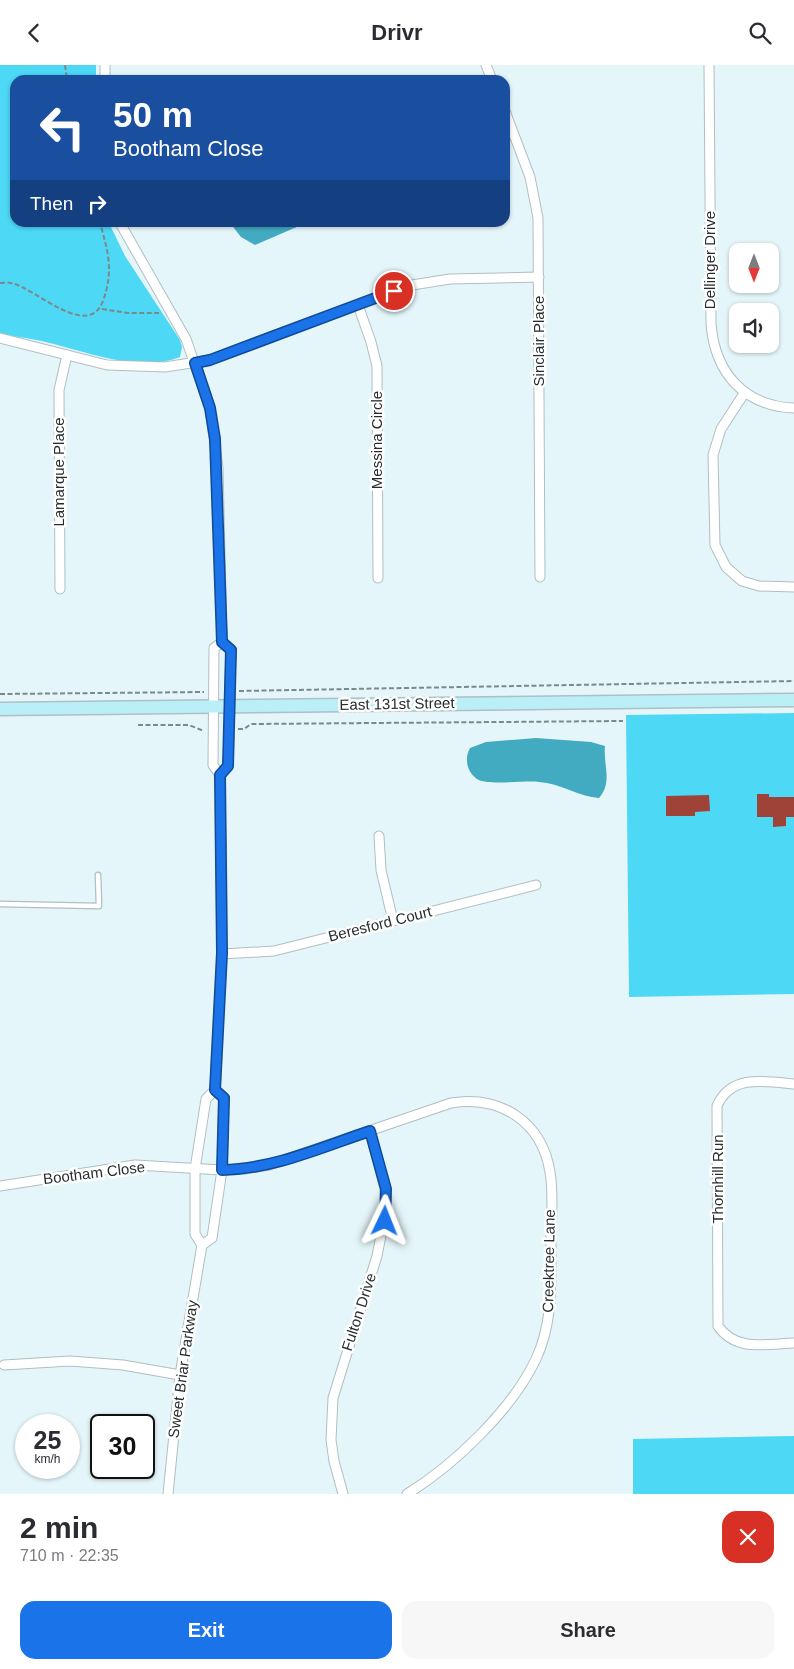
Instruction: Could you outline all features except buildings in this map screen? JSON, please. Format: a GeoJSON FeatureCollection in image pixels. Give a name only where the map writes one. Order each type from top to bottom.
{"type":"FeatureCollection","features":[{"type":"Feature","properties":{"kind":"street","name":"Dellinger Drive"},"geometry":{"type":"LineString","coordinates":[[709,65],[712,339],[723,368],[752,397],[768,404],[794,408]]}},
{"type":"Feature","properties":{"kind":"street","name":"Sinclair Place"},"geometry":{"type":"LineString","coordinates":[[510,124],[530,177],[538,218],[540,577]]}},
{"type":"Feature","properties":{"kind":"street","name":"Sweet Briar Parkway"},"geometry":{"type":"LineString","coordinates":[[122,227],[186,339],[210,408],[215,439],[222,642],[231,650],[228,766],[220,775]]}},
{"type":"Feature","properties":{"kind":"street"},"geometry":{"type":"LineString","coordinates":[[0,338],[108,365],[135,368],[165,367],[210,360],[412,285],[436,280],[539,277]]}},
{"type":"Feature","properties":{"kind":"street","name":"Messina Circle"},"geometry":{"type":"LineString","coordinates":[[358,305],[377,366],[378,578]]}},
{"type":"Feature","properties":{"kind":"street","name":"Lamarque Place"},"geometry":{"type":"LineString","coordinates":[[60,589],[59,390],[67,355]]}},
{"type":"Feature","properties":{"kind":"street"},"geometry":{"type":"LineString","coordinates":[[745,391],[729,414],[714,450],[712,476],[715,545],[726,567],[742,581],[759,586],[794,587]]}},
{"type":"Feature","properties":{"kind":"street","name":"Sweet Briar Parkway"},"geometry":{"type":"LineString","coordinates":[[168,1494],[180,1375],[202,1245],[195,1234],[195,1169],[206,1099],[215,1090],[222,953],[220,775],[213,765],[213,707],[214,648],[222,642]]}},
{"type":"Feature","properties":{"kind":"street","name":"East 131st Street"},"geometry":{"type":"LineString","coordinates":[[0,709],[794,699]]}},
{"type":"Feature","properties":{"kind":"street"},"geometry":{"type":"LineString","coordinates":[[380,835],[381,870],[393,921]]}},
{"type":"Feature","properties":{"kind":"street","name":"Beresford Court"},"geometry":{"type":"LineString","coordinates":[[222,953],[274,951],[536,885]]}},
{"type":"Feature","properties":{"kind":"street","name":"Thornhill Run"},"geometry":{"type":"LineString","coordinates":[[794,1084],[769,1081],[740,1083],[723,1094],[718,1106],[718,1326],[726,1338],[739,1344],[794,1343]]}},
{"type":"Feature","properties":{"kind":"street","name":"Sweet Briar Parkway"},"geometry":{"type":"LineString","coordinates":[[202,1245],[212,1238],[222,1170],[224,1098],[215,1090]]}},
{"type":"Feature","properties":{"kind":"street","name":"Bootham Close"},"geometry":{"type":"LineString","coordinates":[[0,1186],[135,1165],[222,1170],[245,1169],[269,1165],[451,1103],[467,1101],[487,1103],[506,1109]]}},
{"type":"Feature","properties":{"kind":"street","name":"Creektree Lane"},"geometry":{"type":"LineString","coordinates":[[407,1494],[432,1478],[507,1405],[522,1385],[537,1357],[548,1323],[551,1299],[551,1174],[546,1153],[532,1130],[519,1116],[506,1109]]}},
{"type":"Feature","properties":{"kind":"street","name":"Fulton Drive"},"geometry":{"type":"LineString","coordinates":[[344,1494],[334,1461],[331,1440],[334,1397],[377,1256],[386,1210],[386,1189],[370,1131]]}},
{"type":"Feature","properties":{"kind":"street"},"geometry":{"type":"LineString","coordinates":[[4,1365],[70,1361],[123,1365],[180,1375]]}},
{"type":"Feature","properties":{"kind":"lane"},"geometry":{"type":"LineString","coordinates":[[0,904],[99,906],[98,875]]}},
{"type":"Feature","properties":{"kind":"path"},"geometry":{"type":"LineString","coordinates":[[0,283],[12,283],[57,308],[76,314],[92,315],[101,309],[107,291],[108,246],[101,227]]}},
{"type":"Feature","properties":{"kind":"path"},"geometry":{"type":"LineString","coordinates":[[101,309],[128,313],[172,314]]}},
{"type":"Feature","properties":{"kind":"path"},"geometry":{"type":"LineString","coordinates":[[231,691],[794,681]]}},
{"type":"Feature","properties":{"kind":"path"},"geometry":{"type":"LineString","coordinates":[[0,694],[214,691]]}},
{"type":"Feature","properties":{"kind":"path"},"geometry":{"type":"LineString","coordinates":[[244,729],[251,724],[624,721]]}},
{"type":"Feature","properties":{"kind":"path"},"geometry":{"type":"LineString","coordinates":[[138,725],[189,725],[199,731]]}},
{"type":"Feature","properties":{"kind":"shaded area"},"geometry":{"type":"Polygon","coordinates":[[[0,65],[96,65],[96,75],[10,75],[10,227],[111,227],[125,256],[180,340],[182,347],[180,357],[149,363],[117,360],[40,341],[0,334],[0,65]]]}},
{"type":"Feature","properties":{"kind":"shaded area"},"geometry":{"type":"Polygon","coordinates":[[[233,227],[297,227],[255,245],[241,237],[233,227]]]}},
{"type":"Feature","properties":{"kind":"shaded area"},"geometry":{"type":"Polygon","coordinates":[[[794,713],[794,994],[629,997],[626,715],[794,713]]]}},
{"type":"Feature","properties":{"kind":"shaded area"},"geometry":{"type":"Polygon","coordinates":[[[536,738],[591,742],[605,746],[607,780],[606,786],[599,798],[547,783],[482,781],[477,779],[469,769],[467,757],[470,748],[486,742],[536,738]]]}},
{"type":"Feature","properties":{"kind":"shaded area"},"geometry":{"type":"Polygon","coordinates":[[[794,1436],[794,1494],[633,1494],[633,1439],[794,1436]]]}},
{"type":"Feature","properties":{"kind":"route"},"geometry":{"type":"LineString","coordinates":[[385,1221],[386,1189],[370,1131],[269,1165],[222,1170],[224,1098],[215,1090],[221,1005],[222,953],[220,775],[228,766],[231,650],[222,642],[218,468],[215,439],[210,408],[195,363],[210,360],[394,291]]}}]}
